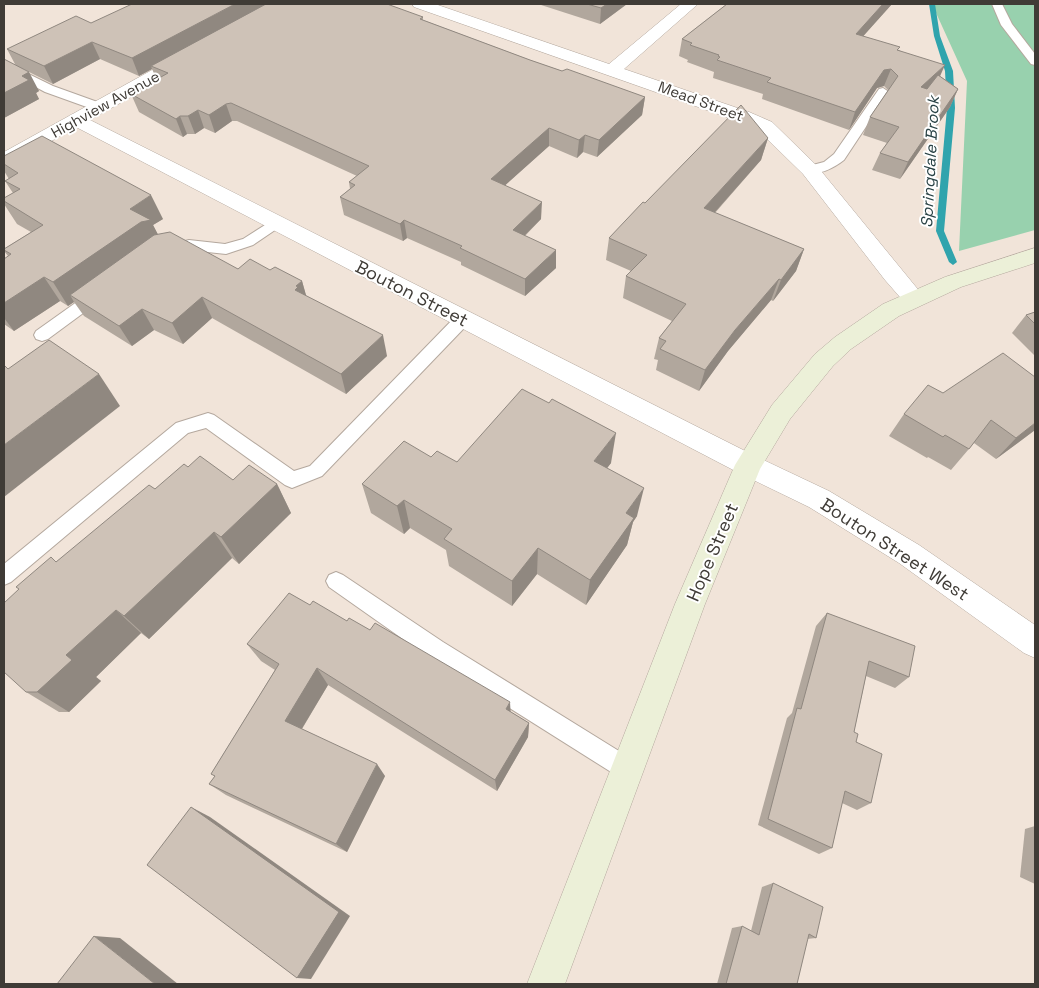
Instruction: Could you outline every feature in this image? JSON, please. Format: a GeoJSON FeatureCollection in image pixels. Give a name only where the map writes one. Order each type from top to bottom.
{"type":"FeatureCollection","features":[{"type":"Feature","properties":{"kind":"main road","name":"Hope Street"},"geometry":{"type":"LineString","coordinates":[[546,984],[690,604],[748,465],[781,412],[824,360],[872,323],[914,298],[953,282],[1035,255]]}},
{"type":"Feature","properties":{"kind":"street","name":"Mead Street"},"geometry":{"type":"LineString","coordinates":[[420,4],[613,70],[766,126],[810,170],[892,275],[914,298]]}},
{"type":"Feature","properties":{"kind":"street"},"geometry":{"type":"LineString","coordinates":[[613,70],[690,4]]}},
{"type":"Feature","properties":{"kind":"street","name":"Highview Avenue"},"geometry":{"type":"LineString","coordinates":[[4,160],[200,51]]}},
{"type":"Feature","properties":{"kind":"street","name":"Bouton Street"},"geometry":{"type":"LineString","coordinates":[[76,120],[748,465]]}},
{"type":"Feature","properties":{"kind":"street","name":"Bouton Street West"},"geometry":{"type":"LineString","coordinates":[[748,465],[819,499],[901,549],[1035,643]]}},
{"type":"Feature","properties":{"kind":"lane"},"geometry":{"type":"LineString","coordinates":[[996,4],[1007,25],[1035,62]]}},
{"type":"Feature","properties":{"kind":"lane"},"geometry":{"type":"LineString","coordinates":[[4,65],[49,89],[98,107]]}},
{"type":"Feature","properties":{"kind":"lane"},"geometry":{"type":"LineString","coordinates":[[810,170],[829,166],[839,157],[883,92]]}},
{"type":"Feature","properties":{"kind":"lane"},"geometry":{"type":"LineString","coordinates":[[159,251],[188,245],[226,249],[248,242],[276,223]]}},
{"type":"Feature","properties":{"kind":"lane"},"geometry":{"type":"LineString","coordinates":[[42,335],[112,285]]}},
{"type":"Feature","properties":{"kind":"lane"},"geometry":{"type":"LineString","coordinates":[[4,576],[182,428],[208,420],[292,480],[316,471],[463,319]]}},
{"type":"Feature","properties":{"kind":"lane"},"geometry":{"type":"LineString","coordinates":[[336,581],[435,649],[628,769]]}},
{"type":"Feature","properties":{"kind":"green space"},"geometry":{"type":"Polygon","coordinates":[[[932,4],[1035,4],[1035,230],[959,251],[967,81],[932,4]]]}},
{"type":"Feature","properties":{"kind":"building"},"geometry":{"type":"Polygon","coordinates":[[[132,4],[235,4],[132,58],[92,42],[44,66],[7,49],[76,16],[91,23],[132,4]]]}},
{"type":"Feature","properties":{"kind":"building"},"geometry":{"type":"Polygon","coordinates":[[[266,4],[387,4],[423,17],[420,19],[530,60],[562,71],[567,69],[645,97],[599,140],[585,135],[579,140],[549,128],[491,179],[542,202],[513,230],[556,250],[525,279],[460,248],[462,246],[404,220],[400,224],[340,197],[355,185],[349,182],[369,166],[231,103],[226,104],[209,115],[198,110],[188,116],[180,116],[176,119],[131,94],[168,73],[151,66],[266,4]]]}},
{"type":"Feature","properties":{"kind":"building"},"geometry":{"type":"Polygon","coordinates":[[[587,4],[607,4],[601,8],[587,4]]]}},
{"type":"Feature","properties":{"kind":"building"},"geometry":{"type":"Polygon","coordinates":[[[727,4],[883,4],[856,34],[900,47],[897,50],[945,65],[921,87],[927,89],[938,75],[958,89],[908,162],[880,153],[899,127],[870,117],[898,76],[891,69],[884,70],[855,112],[767,82],[771,78],[717,60],[720,57],[719,55],[690,45],[692,43],[682,39],[727,4]]]}},
{"type":"Feature","properties":{"kind":"building"},"geometry":{"type":"Polygon","coordinates":[[[4,59],[29,72],[22,76],[29,80],[4,93],[4,59]]]}},
{"type":"Feature","properties":{"kind":"building"},"geometry":{"type":"Polygon","coordinates":[[[741,105],[768,138],[704,208],[804,249],[781,280],[779,279],[735,330],[705,370],[660,349],[666,341],[659,338],[686,304],[626,276],[647,255],[609,238],[741,105]]]}},
{"type":"Feature","properties":{"kind":"building"},"geometry":{"type":"Polygon","coordinates":[[[42,136],[151,195],[130,209],[151,220],[141,222],[53,282],[44,277],[4,303],[4,259],[11,254],[4,249],[43,225],[4,201],[4,198],[20,189],[5,181],[18,173],[4,164],[4,156],[42,136]]]}},
{"type":"Feature","properties":{"kind":"building"},"geometry":{"type":"Polygon","coordinates":[[[170,232],[238,269],[250,259],[270,270],[275,267],[302,281],[296,286],[298,287],[295,290],[383,335],[341,374],[202,297],[172,323],[142,309],[119,326],[70,295],[154,235],[170,232]]]}},
{"type":"Feature","properties":{"kind":"building"},"geometry":{"type":"Polygon","coordinates":[[[1035,312],[1035,324],[1026,315],[1035,312]]]}},
{"type":"Feature","properties":{"kind":"building"},"geometry":{"type":"Polygon","coordinates":[[[49,340],[99,374],[4,445],[4,367],[8,369],[49,340]]]}},
{"type":"Feature","properties":{"kind":"building"},"geometry":{"type":"Polygon","coordinates":[[[1003,353],[1035,377],[1035,423],[1016,438],[991,420],[969,449],[945,435],[943,437],[904,414],[928,385],[943,393],[1003,353]]]}},
{"type":"Feature","properties":{"kind":"building"},"geometry":{"type":"Polygon","coordinates":[[[522,389],[549,403],[552,399],[616,433],[594,461],[644,488],[626,513],[634,518],[590,580],[538,548],[512,581],[444,539],[452,529],[404,500],[397,506],[362,484],[404,441],[431,457],[437,451],[457,462],[522,389]]]}},
{"type":"Feature","properties":{"kind":"building"},"geometry":{"type":"Polygon","coordinates":[[[200,456],[233,480],[249,465],[277,484],[221,537],[214,532],[124,616],[116,610],[66,655],[72,660],[37,692],[26,692],[4,672],[4,603],[19,589],[16,587],[51,557],[56,562],[149,485],[155,489],[184,464],[188,467],[200,456]]]}},
{"type":"Feature","properties":{"kind":"building"},"geometry":{"type":"Polygon","coordinates":[[[289,593],[310,605],[313,601],[347,621],[349,618],[370,630],[375,623],[510,702],[506,709],[529,723],[495,780],[317,668],[285,721],[377,764],[336,844],[209,784],[215,776],[211,774],[279,664],[247,644],[289,593]]]}},
{"type":"Feature","properties":{"kind":"building"},"geometry":{"type":"Polygon","coordinates":[[[827,613],[915,646],[909,677],[869,661],[854,732],[858,734],[856,742],[882,754],[871,803],[845,791],[832,848],[768,819],[797,708],[801,709],[827,613]]]}},
{"type":"Feature","properties":{"kind":"building"},"geometry":{"type":"Polygon","coordinates":[[[191,807],[339,912],[297,978],[147,865],[191,807]]]}},
{"type":"Feature","properties":{"kind":"building"},"geometry":{"type":"Polygon","coordinates":[[[773,883],[823,907],[816,938],[809,934],[797,984],[726,984],[742,926],[759,935],[773,883]]]}},
{"type":"Feature","properties":{"kind":"building"},"geometry":{"type":"Polygon","coordinates":[[[94,936],[155,984],[57,984],[94,936]]]}},
{"type":"Feature","properties":{"kind":"waterway","name":"Springdale Brook"},"geometry":{"type":"LineString","coordinates":[[932,4],[937,36],[949,71],[951,108],[940,231],[953,262]]}}]}
